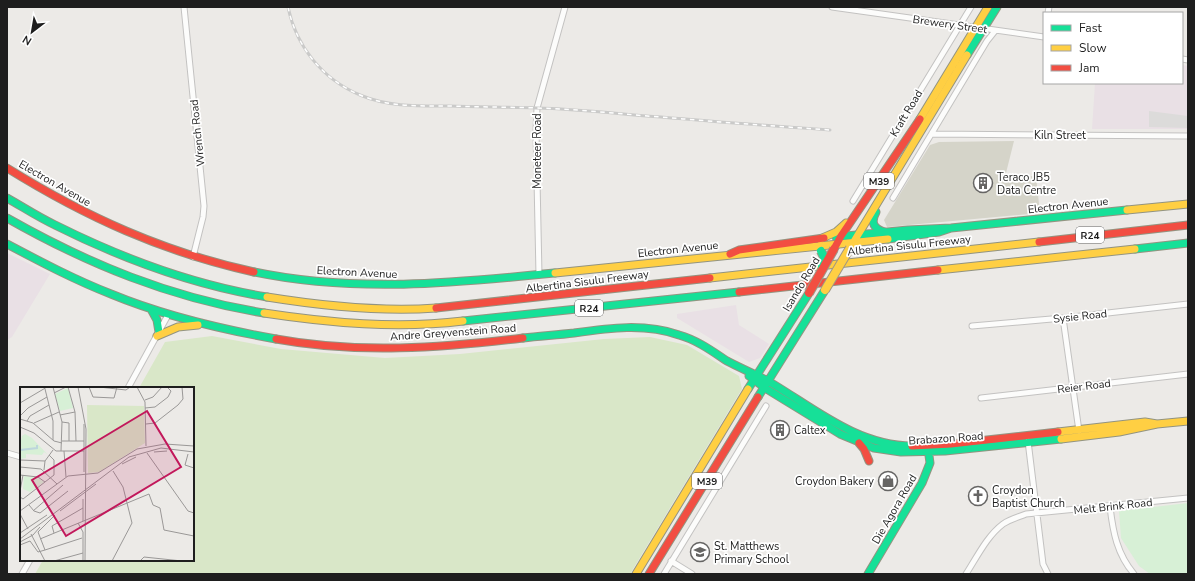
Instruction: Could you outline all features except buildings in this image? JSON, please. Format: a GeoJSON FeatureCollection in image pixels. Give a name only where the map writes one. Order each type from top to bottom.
{"type":"FeatureCollection","features":[{"type":"Feature","properties":{"kind":"main road","name":"Isando Road"},"geometry":{"type":"LineString","coordinates":[[636,574],[755,377],[822,271],[841,236],[916,125],[988,7]]}},
{"type":"Feature","properties":{"kind":"main road","name":"Isando Road"},"geometry":{"type":"LineString","coordinates":[[649,574],[767,385],[997,7]]}},
{"type":"Feature","properties":{"kind":"main road","name":"Electron Avenue"},"geometry":{"type":"LineString","coordinates":[[7,168],[50,196],[75,209],[146,241],[193,257],[257,273],[312,281],[352,284],[392,286],[440,284],[539,275],[728,255],[739,250],[820,245],[835,247],[924,235],[951,228]]}},
{"type":"Feature","properties":{"kind":"main road"},"geometry":{"type":"LineString","coordinates":[[882,197],[882,202],[873,217],[873,224],[876,229],[885,232]]}},
{"type":"Feature","properties":{"kind":"main road","name":"Albertina Sisulu Freeway"},"geometry":{"type":"LineString","coordinates":[[7,198],[30,213],[90,243],[142,264],[194,281],[254,295],[290,301],[352,308],[382,309],[433,308],[486,303],[1188,225]]}},
{"type":"Feature","properties":{"kind":"main road","name":"Electron Avenue"},"geometry":{"type":"LineString","coordinates":[[820,245],[841,236],[951,228],[1188,204]]}},
{"type":"Feature","properties":{"kind":"main road"},"geometry":{"type":"LineString","coordinates":[[822,271],[824,257],[820,245],[857,212]]}},
{"type":"Feature","properties":{"kind":"main road","name":"R24"},"geometry":{"type":"LineString","coordinates":[[7,218],[58,246],[111,270],[173,292],[225,306],[247,310],[322,321],[359,324],[449,323],[1188,243]]}},
{"type":"Feature","properties":{"kind":"main road","name":"Andre Greyvenstein Road"},"geometry":{"type":"LineString","coordinates":[[7,244],[86,283],[151,309],[204,325],[250,335],[334,346],[411,348],[454,346],[611,328],[643,327],[663,330],[686,337],[708,348],[755,377]]}},
{"type":"Feature","properties":{"kind":"main road"},"geometry":{"type":"LineString","coordinates":[[1174,245],[1188,247]]}},
{"type":"Feature","properties":{"kind":"main road"},"geometry":{"type":"LineString","coordinates":[[151,309],[157,320],[158,334],[178,327],[204,325]]}},
{"type":"Feature","properties":{"kind":"main road","name":"Brabazon Road"},"geometry":{"type":"LineString","coordinates":[[755,377],[840,434],[874,448],[893,451],[928,449],[1079,433],[1140,429],[1157,424],[1188,420]]}},
{"type":"Feature","properties":{"kind":"main road","name":"Brabazon Road"},"geometry":{"type":"LineString","coordinates":[[767,385],[865,436],[900,446],[928,449]]}},
{"type":"Feature","properties":{"kind":"main road"},"geometry":{"type":"LineString","coordinates":[[858,442],[864,449],[869,461]]}},
{"type":"Feature","properties":{"kind":"main road","name":"Die Agora Road"},"geometry":{"type":"LineString","coordinates":[[868,574],[922,483],[930,463],[928,449]]}},
{"type":"Feature","properties":{"kind":"street","name":"Wrench Road"},"geometry":{"type":"LineString","coordinates":[[184,7],[204,206],[203,217],[193,257]]}},
{"type":"Feature","properties":{"kind":"street","name":"Moneteer Road"},"geometry":{"type":"LineString","coordinates":[[539,275],[536,131],[538,108],[566,7]]}},
{"type":"Feature","properties":{"kind":"street","name":"Brewery Street"},"geometry":{"type":"LineString","coordinates":[[832,7],[1043,37]]}},
{"type":"Feature","properties":{"kind":"street"},"geometry":{"type":"LineString","coordinates":[[960,26],[971,7]]}},
{"type":"Feature","properties":{"kind":"street","name":"Kraft Road"},"geometry":{"type":"LineString","coordinates":[[853,201],[960,26]]}},
{"type":"Feature","properties":{"kind":"street"},"geometry":{"type":"LineString","coordinates":[[893,198],[987,41],[995,31]]}},
{"type":"Feature","properties":{"kind":"street","name":"Kiln Street"},"geometry":{"type":"LineString","coordinates":[[932,134],[1188,136]]}},
{"type":"Feature","properties":{"kind":"street","name":"Sysie Road"},"geometry":{"type":"LineString","coordinates":[[972,326],[1063,318],[1188,304]]}},
{"type":"Feature","properties":{"kind":"street"},"geometry":{"type":"LineString","coordinates":[[129,387],[168,315]]}},
{"type":"Feature","properties":{"kind":"street"},"geometry":{"type":"LineString","coordinates":[[1063,318],[1079,433]]}},
{"type":"Feature","properties":{"kind":"street","name":"Reier Road"},"geometry":{"type":"LineString","coordinates":[[981,398],[1188,374]]}},
{"type":"Feature","properties":{"kind":"street"},"geometry":{"type":"LineString","coordinates":[[664,574],[766,406]]}},
{"type":"Feature","properties":{"kind":"street"},"geometry":{"type":"LineString","coordinates":[[1028,438],[1042,564],[1048,574]]}},
{"type":"Feature","properties":{"kind":"street"},"geometry":{"type":"LineString","coordinates":[[7,453],[20,457]]}},
{"type":"Feature","properties":{"kind":"street","name":"Melt Brink Road"},"geometry":{"type":"LineString","coordinates":[[966,574],[990,537],[1003,524],[1026,514],[1110,507],[1188,498]]}},
{"type":"Feature","properties":{"kind":"street"},"geometry":{"type":"LineString","coordinates":[[1110,507],[1116,543],[1125,562],[1134,574]]}},
{"type":"Feature","properties":{"kind":"street"},"geometry":{"type":"LineString","coordinates":[[22,574],[29,561]]}},
{"type":"Feature","properties":{"kind":"street"},"geometry":{"type":"LineString","coordinates":[[671,561],[692,574]]}},
{"type":"Feature","properties":{"kind":"shaded area"},"geometry":{"type":"Polygon","coordinates":[[[1183,65],[1188,66],[1188,129],[1092,129],[1095,84],[1183,84],[1183,65]]]}},
{"type":"Feature","properties":{"kind":"shaded area"},"geometry":{"type":"Polygon","coordinates":[[[1149,111],[1188,116],[1188,128],[1149,127],[1149,111]]]}},
{"type":"Feature","properties":{"kind":"shaded area","name":"Teraco JB5 Data Centre"},"geometry":{"type":"Polygon","coordinates":[[[1014,141],[1005,177],[1036,176],[1040,213],[887,227],[884,220],[930,145],[939,142],[1014,141]]]}},
{"type":"Feature","properties":{"kind":"shaded area"},"geometry":{"type":"Polygon","coordinates":[[[7,253],[50,274],[12,337],[7,340],[7,253]]]}},
{"type":"Feature","properties":{"kind":"shaded area"},"geometry":{"type":"Polygon","coordinates":[[[736,305],[739,325],[769,344],[760,358],[749,362],[677,318],[677,314],[736,305]]]}},
{"type":"Feature","properties":{"kind":"green space"},"geometry":{"type":"Polygon","coordinates":[[[212,336],[281,349],[385,358],[460,354],[604,339],[650,337],[687,345],[739,376],[742,389],[630,574],[35,574],[42,561],[194,561],[194,387],[140,387],[165,342],[212,336]]]}},
{"type":"Feature","properties":{"kind":"green space"},"geometry":{"type":"Polygon","coordinates":[[[1188,503],[1188,574],[1150,574],[1139,566],[1121,538],[1119,511],[1188,503]]]}},
{"type":"Feature","properties":{"kind":"railway"},"geometry":{"type":"LineString","coordinates":[[288,7],[297,35],[313,60],[334,80],[346,88],[360,95],[382,102],[415,106],[568,109],[830,130]]}},
{"type":"Feature","properties":{"kind":"traffic: fast"},"geometry":{"type":"LineString","coordinates":[[967,55],[997,7]]}},
{"type":"Feature","properties":{"kind":"traffic: fast"},"geometry":{"type":"LineString","coordinates":[[7,198],[80,237],[158,269],[185,278],[239,292],[267,297]]}},
{"type":"Feature","properties":{"kind":"traffic: fast"},"geometry":{"type":"LineString","coordinates":[[836,237],[908,230],[951,228],[1127,210]]}},
{"type":"Feature","properties":{"kind":"traffic: fast"},"geometry":{"type":"LineString","coordinates":[[876,212],[873,219],[874,225],[878,229],[885,232]]}},
{"type":"Feature","properties":{"kind":"traffic: fast"},"geometry":{"type":"LineString","coordinates":[[7,218],[68,250],[131,277],[196,298],[264,313]]}},
{"type":"Feature","properties":{"kind":"traffic: fast"},"geometry":{"type":"LineString","coordinates":[[888,239],[939,232],[951,228]]}},
{"type":"Feature","properties":{"kind":"traffic: fast"},"geometry":{"type":"LineString","coordinates":[[1135,249],[1188,243]]}},
{"type":"Feature","properties":{"kind":"traffic: fast"},"geometry":{"type":"LineString","coordinates":[[7,244],[71,277],[131,302],[192,321],[276,339]]}},
{"type":"Feature","properties":{"kind":"traffic: fast"},"geometry":{"type":"LineString","coordinates":[[821,251],[824,257],[822,266]]}},
{"type":"Feature","properties":{"kind":"traffic: fast"},"geometry":{"type":"LineString","coordinates":[[254,272],[329,282],[367,284],[442,283],[555,273]]}},
{"type":"Feature","properties":{"kind":"traffic: fast"},"geometry":{"type":"LineString","coordinates":[[758,397],[825,290]]}},
{"type":"Feature","properties":{"kind":"traffic: fast"},"geometry":{"type":"LineString","coordinates":[[463,321],[739,292]]}},
{"type":"Feature","properties":{"kind":"traffic: fast"},"geometry":{"type":"LineString","coordinates":[[748,389],[809,293]]}},
{"type":"Feature","properties":{"kind":"traffic: fast"},"geometry":{"type":"LineString","coordinates":[[151,309],[157,320],[159,332]]}},
{"type":"Feature","properties":{"kind":"traffic: fast"},"geometry":{"type":"LineString","coordinates":[[523,338],[627,328],[666,331],[686,337],[698,343],[727,361],[767,381],[839,425],[856,433],[874,440],[912,446]]}},
{"type":"Feature","properties":{"kind":"traffic: fast"},"geometry":{"type":"LineString","coordinates":[[749,376],[765,388],[840,434],[874,448],[901,452],[945,451],[1061,439]]}},
{"type":"Feature","properties":{"kind":"traffic: fast"},"geometry":{"type":"LineString","coordinates":[[868,574],[922,483],[930,463],[928,448]]}},
{"type":"Feature","properties":{"kind":"traffic: slow"},"geometry":{"type":"LineString","coordinates":[[920,119],[988,7]]}},
{"type":"Feature","properties":{"kind":"traffic: slow"},"geometry":{"type":"LineString","coordinates":[[850,248],[967,55]]}},
{"type":"Feature","properties":{"kind":"traffic: slow"},"geometry":{"type":"LineString","coordinates":[[1127,210],[1188,204]]}},
{"type":"Feature","properties":{"kind":"traffic: slow"},"geometry":{"type":"LineString","coordinates":[[820,239],[836,232],[846,223]]}},
{"type":"Feature","properties":{"kind":"traffic: slow"},"geometry":{"type":"LineString","coordinates":[[555,273],[888,239]]}},
{"type":"Feature","properties":{"kind":"traffic: slow"},"geometry":{"type":"LineString","coordinates":[[710,278],[1039,242]]}},
{"type":"Feature","properties":{"kind":"traffic: slow"},"geometry":{"type":"LineString","coordinates":[[825,290],[850,248]]}},
{"type":"Feature","properties":{"kind":"traffic: slow"},"geometry":{"type":"LineString","coordinates":[[938,270],[1135,249]]}},
{"type":"Feature","properties":{"kind":"traffic: slow"},"geometry":{"type":"LineString","coordinates":[[267,297],[309,303],[373,309],[436,308]]}},
{"type":"Feature","properties":{"kind":"traffic: slow"},"geometry":{"type":"LineString","coordinates":[[264,313],[314,320],[388,325],[413,325],[463,321]]}},
{"type":"Feature","properties":{"kind":"traffic: slow"},"geometry":{"type":"LineString","coordinates":[[157,336],[178,327],[198,325]]}},
{"type":"Feature","properties":{"kind":"traffic: slow"},"geometry":{"type":"LineString","coordinates":[[636,574],[748,389]]}},
{"type":"Feature","properties":{"kind":"traffic: slow"},"geometry":{"type":"LineString","coordinates":[[1061,439],[1119,432],[1157,424],[1188,421]]}},
{"type":"Feature","properties":{"kind":"traffic: slow"},"geometry":{"type":"LineString","coordinates":[[1058,432],[1145,422],[1157,424]]}},
{"type":"Feature","properties":{"kind":"traffic: jam"},"geometry":{"type":"LineString","coordinates":[[834,249],[841,236],[920,119]]}},
{"type":"Feature","properties":{"kind":"traffic: jam"},"geometry":{"type":"LineString","coordinates":[[7,168],[66,202],[126,231],[188,254],[220,264],[254,272]]}},
{"type":"Feature","properties":{"kind":"traffic: jam"},"geometry":{"type":"LineString","coordinates":[[1039,242],[1188,225]]}},
{"type":"Feature","properties":{"kind":"traffic: jam"},"geometry":{"type":"LineString","coordinates":[[730,254],[739,250],[824,238]]}},
{"type":"Feature","properties":{"kind":"traffic: jam"},"geometry":{"type":"LineString","coordinates":[[809,293],[834,249]]}},
{"type":"Feature","properties":{"kind":"traffic: jam"},"geometry":{"type":"LineString","coordinates":[[739,292],[938,270]]}},
{"type":"Feature","properties":{"kind":"traffic: jam"},"geometry":{"type":"LineString","coordinates":[[436,308],[710,278]]}},
{"type":"Feature","properties":{"kind":"traffic: jam"},"geometry":{"type":"LineString","coordinates":[[276,339],[337,347],[400,348],[431,347],[523,338]]}},
{"type":"Feature","properties":{"kind":"traffic: jam"},"geometry":{"type":"LineString","coordinates":[[649,574],[758,397]]}},
{"type":"Feature","properties":{"kind":"traffic: jam"},"geometry":{"type":"LineString","coordinates":[[912,446],[951,444],[1058,432]]}},
{"type":"Feature","properties":{"kind":"traffic: jam"},"geometry":{"type":"LineString","coordinates":[[859,443],[864,449],[869,461]]}},
{"type":"Feature","properties":{"kind":"place","name":"Teraco JB5 Data Centre"},"geometry":{"type":"Point","coordinates":[983,183]}},
{"type":"Feature","properties":{"kind":"place","name":"Caltex"},"geometry":{"type":"Point","coordinates":[780,430]}},
{"type":"Feature","properties":{"kind":"place","name":"Croydon Bakery"},"geometry":{"type":"Point","coordinates":[888,481]}},
{"type":"Feature","properties":{"kind":"place","name":"Croydon Baptist Church"},"geometry":{"type":"Point","coordinates":[978,496]}},
{"type":"Feature","properties":{"kind":"place","name":"St. Matthews Primary School"},"geometry":{"type":"Point","coordinates":[700,552]}}]}
